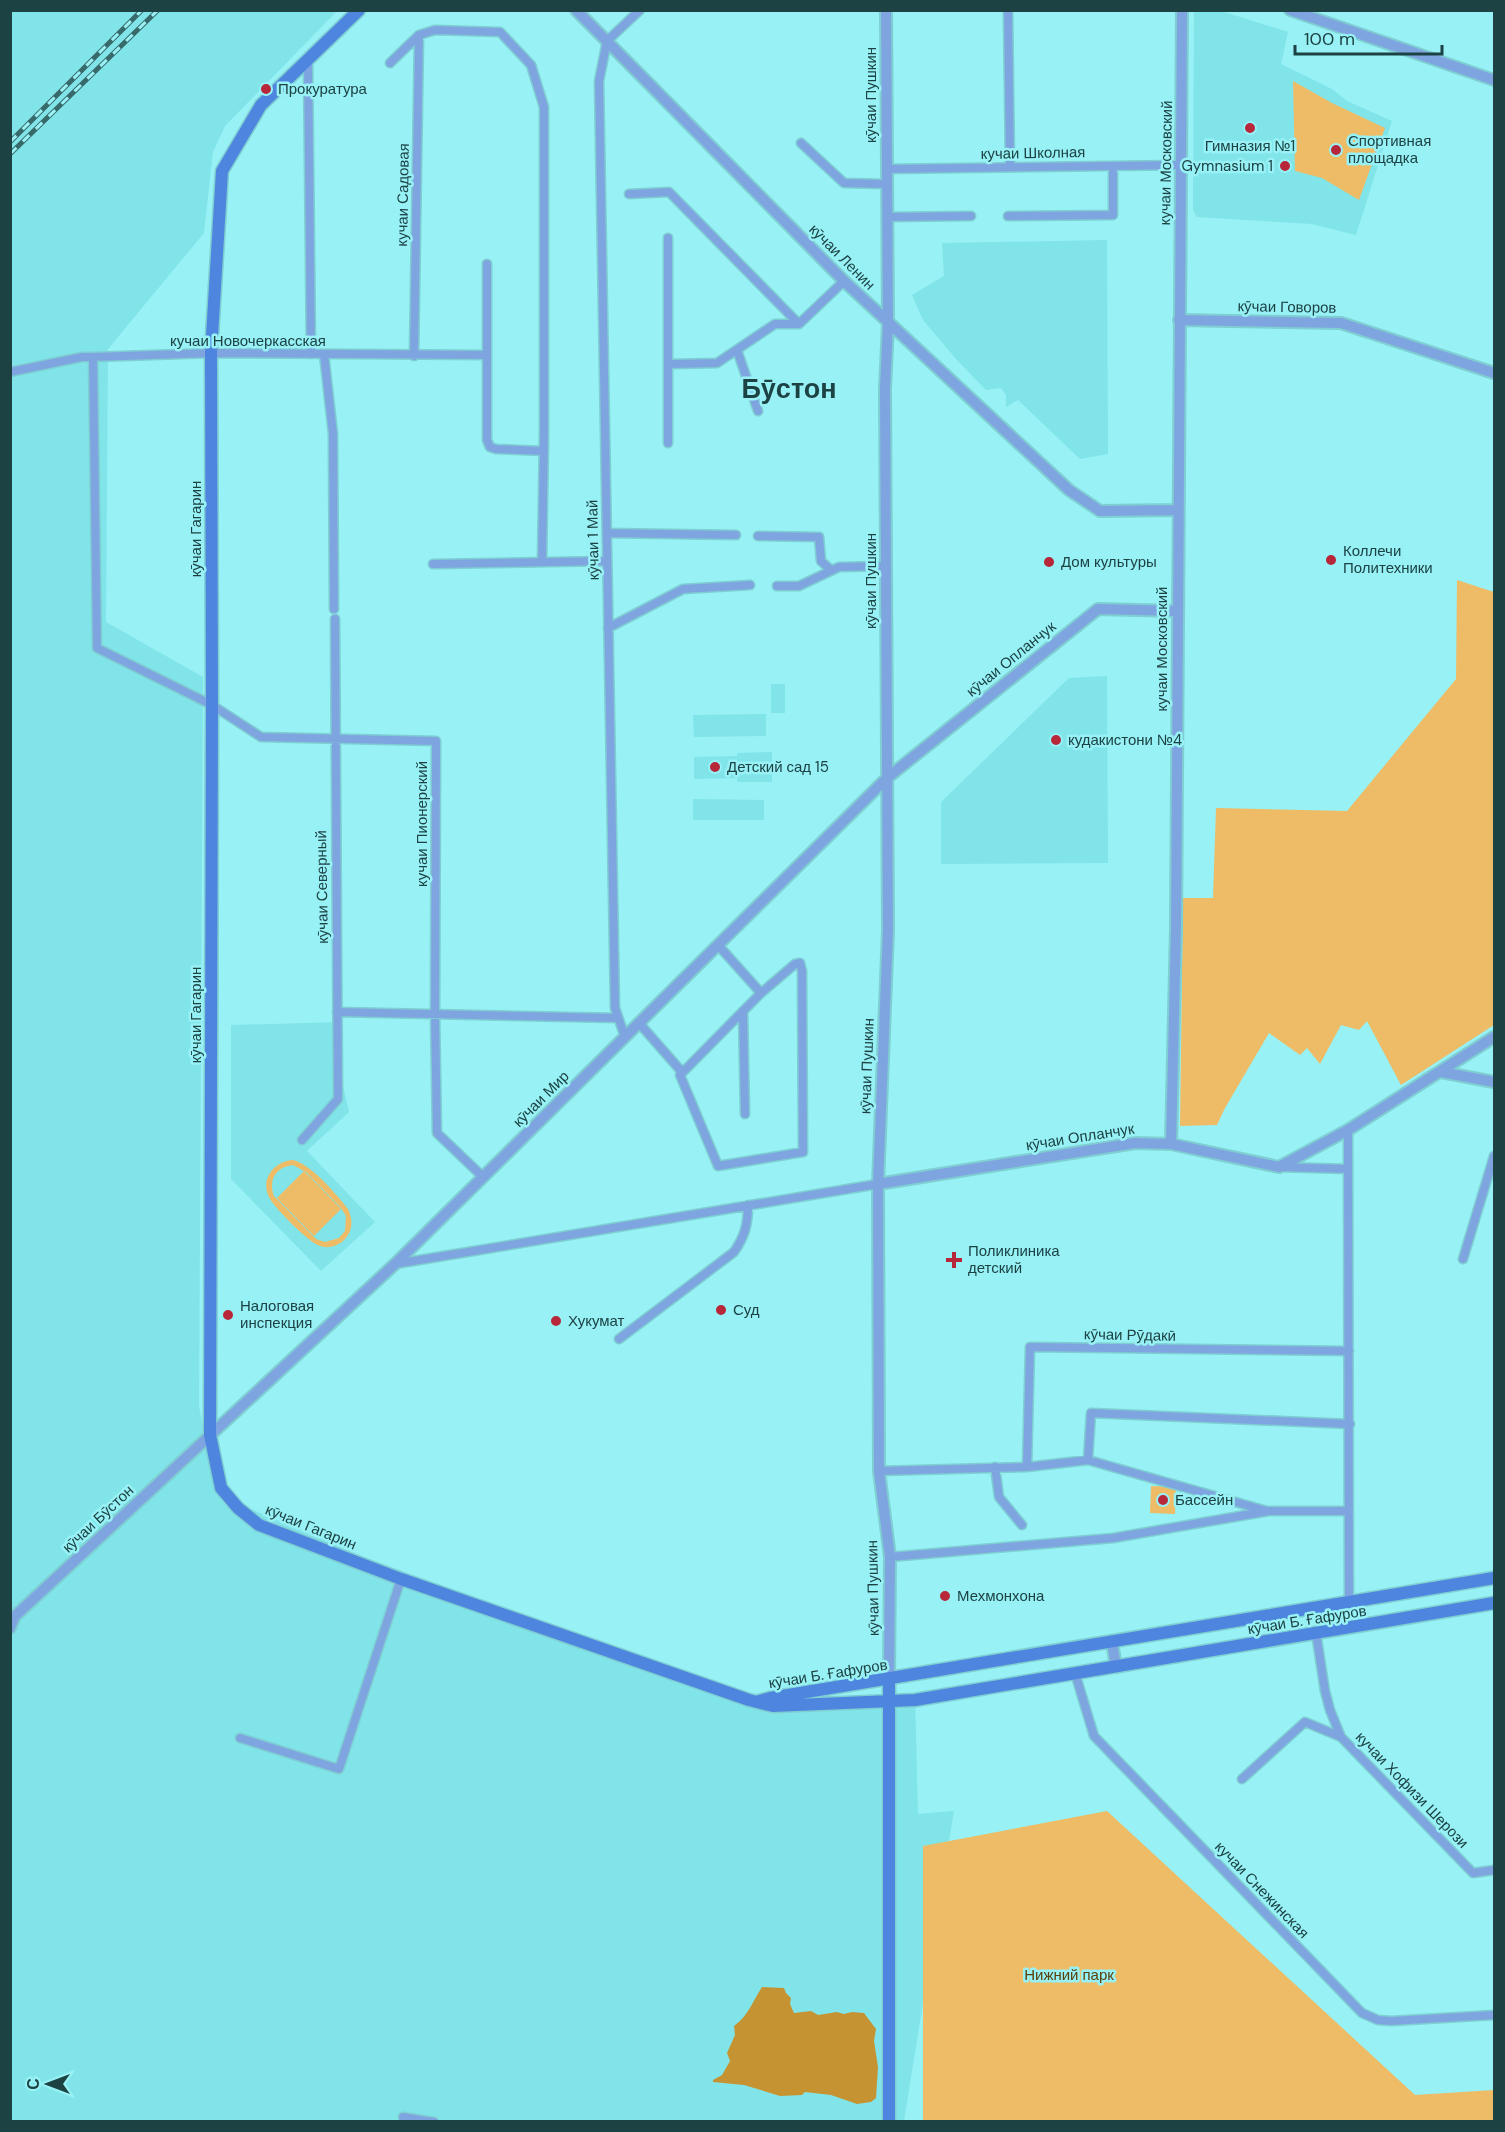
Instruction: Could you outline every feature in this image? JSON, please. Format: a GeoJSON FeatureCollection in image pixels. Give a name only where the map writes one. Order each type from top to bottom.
{"type":"FeatureCollection","features":[{"type":"Feature","properties":{"kind":"main road","name":"кӯчаи Гагарин"},"geometry":{"type":"LineString","coordinates":[[359,10],[309,61],[261,105],[222,171],[211,352],[210,1435],[221,1488],[238,1508],[259,1525],[401,1579],[759,1701]]}},
{"type":"Feature","properties":{"kind":"main road","name":"кӯчаи Б. Ғафуров"},"geometry":{"type":"LineString","coordinates":[[759,1701],[1494,1578]]}},
{"type":"Feature","properties":{"kind":"main road","name":"кӯчаи Б. Ғафуров"},"geometry":{"type":"LineString","coordinates":[[759,1701],[772,1706],[915,1700],[1494,1603]]}},
{"type":"Feature","properties":{"kind":"main road","name":"кӯчаи Пушкин"},"geometry":{"type":"LineString","coordinates":[[889,1679],[889,2121]]}},
{"type":"Feature","properties":{"kind":"street","name":"кӯчаи Ленин"},"geometry":{"type":"LineString","coordinates":[[576,10],[888,324],[1069,490],[1100,510],[1178,510]]}},
{"type":"Feature","properties":{"kind":"street"},"geometry":{"type":"LineString","coordinates":[[607,41],[640,10]]}},
{"type":"Feature","properties":{"kind":"street","name":"кӯчаи Пушкин"},"geometry":{"type":"LineString","coordinates":[[886,10],[888,324],[885,382],[888,930],[878,1184],[879,1470],[890,1557],[889,1679]]}},
{"type":"Feature","properties":{"kind":"street"},"geometry":{"type":"LineString","coordinates":[[1008,10],[1010,167]]}},
{"type":"Feature","properties":{"kind":"street","name":"кучаи Московский"},"geometry":{"type":"LineString","coordinates":[[1171,1144],[1176,928],[1182,10]]}},
{"type":"Feature","properties":{"kind":"street"},"geometry":{"type":"LineString","coordinates":[[1290,10],[1494,80]]}},
{"type":"Feature","properties":{"kind":"street"},"geometry":{"type":"LineString","coordinates":[[390,63],[419,35],[435,30],[500,32],[531,65],[541,96],[544,107],[542,562]]}},
{"type":"Feature","properties":{"kind":"street","name":"кучаи Садовая"},"geometry":{"type":"LineString","coordinates":[[414,356],[419,35]]}},
{"type":"Feature","properties":{"kind":"street","name":"кӯчаи 1 Май"},"geometry":{"type":"LineString","coordinates":[[607,41],[599,81],[608,628],[615,1008],[625,1037]]}},
{"type":"Feature","properties":{"kind":"street"},"geometry":{"type":"LineString","coordinates":[[309,61],[311,354]]}},
{"type":"Feature","properties":{"kind":"street"},"geometry":{"type":"LineString","coordinates":[[801,143],[844,183],[887,184]]}},
{"type":"Feature","properties":{"kind":"street","name":"кучаи Школная"},"geometry":{"type":"LineString","coordinates":[[886,169],[1181,165]]}},
{"type":"Feature","properties":{"kind":"street"},"geometry":{"type":"LineString","coordinates":[[1008,216],[1113,215],[1113,166]]}},
{"type":"Feature","properties":{"kind":"street"},"geometry":{"type":"LineString","coordinates":[[629,194],[669,192],[799,324]]}},
{"type":"Feature","properties":{"kind":"street"},"geometry":{"type":"LineString","coordinates":[[887,217],[971,216]]}},
{"type":"Feature","properties":{"kind":"street"},"geometry":{"type":"LineString","coordinates":[[668,238],[670,364],[668,443]]}},
{"type":"Feature","properties":{"kind":"street"},"geometry":{"type":"LineString","coordinates":[[487,264],[487,440],[490,447],[496,449],[544,451]]}},
{"type":"Feature","properties":{"kind":"street"},"geometry":{"type":"LineString","coordinates":[[670,364],[717,363],[775,324],[799,324],[844,281]]}},
{"type":"Feature","properties":{"kind":"street","name":"кӯчаи Говоров"},"geometry":{"type":"LineString","coordinates":[[1179,320],[1341,323],[1494,372]]}},
{"type":"Feature","properties":{"kind":"street"},"geometry":{"type":"LineString","coordinates":[[737,350],[758,411]]}},
{"type":"Feature","properties":{"kind":"street","name":"кучаи Новочеркасская"},"geometry":{"type":"LineString","coordinates":[[10,372],[82,357],[211,352],[487,355]]}},
{"type":"Feature","properties":{"kind":"street"},"geometry":{"type":"LineString","coordinates":[[324,354],[333,434],[334,609]]}},
{"type":"Feature","properties":{"kind":"street","name":"кучаи Пионерский"},"geometry":{"type":"LineString","coordinates":[[93,357],[97,648],[212,705],[261,737],[436,741],[437,1133],[483,1177]]}},
{"type":"Feature","properties":{"kind":"street"},"geometry":{"type":"LineString","coordinates":[[607,533],[736,535]]}},
{"type":"Feature","properties":{"kind":"street"},"geometry":{"type":"LineString","coordinates":[[758,536],[819,537],[821,561],[831,570]]}},
{"type":"Feature","properties":{"kind":"street"},"geometry":{"type":"LineString","coordinates":[[433,564],[607,561]]}},
{"type":"Feature","properties":{"kind":"street"},"geometry":{"type":"LineString","coordinates":[[777,586],[800,586],[839,567],[886,566]]}},
{"type":"Feature","properties":{"kind":"street"},"geometry":{"type":"LineString","coordinates":[[608,628],[683,589],[750,585]]}},
{"type":"Feature","properties":{"kind":"street","name":"кӯчаи Опланчук"},"geometry":{"type":"LineString","coordinates":[[887,778],[1098,609],[1177,611]]}},
{"type":"Feature","properties":{"kind":"street","name":"кӯчаи Северный"},"geometry":{"type":"LineString","coordinates":[[302,1140],[338,1099],[335,619]]}},
{"type":"Feature","properties":{"kind":"street","name":"кӯчаи Мир"},"geometry":{"type":"LineString","coordinates":[[210,1435],[395,1264],[887,778]]}},
{"type":"Feature","properties":{"kind":"street"},"geometry":{"type":"LineString","coordinates":[[718,945],[761,993]]}},
{"type":"Feature","properties":{"kind":"street"},"geometry":{"type":"LineString","coordinates":[[800,963],[802,971],[803,1152],[718,1166],[680,1075],[743,1011],[795,964],[800,963]]}},
{"type":"Feature","properties":{"kind":"street"},"geometry":{"type":"LineString","coordinates":[[743,1011],[746,1114]]}},
{"type":"Feature","properties":{"kind":"street"},"geometry":{"type":"LineString","coordinates":[[337,1012],[618,1018]]}},
{"type":"Feature","properties":{"kind":"street"},"geometry":{"type":"LineString","coordinates":[[639,1023],[682,1072]]}},
{"type":"Feature","properties":{"kind":"street"},"geometry":{"type":"LineString","coordinates":[[1279,1167],[1348,1130],[1494,1037]]}},
{"type":"Feature","properties":{"kind":"street"},"geometry":{"type":"LineString","coordinates":[[1441,1072],[1494,1082]]}},
{"type":"Feature","properties":{"kind":"street"},"geometry":{"type":"LineString","coordinates":[[1348,1130],[1349,1602]]}},
{"type":"Feature","properties":{"kind":"street","name":"кӯчаи Опланчук"},"geometry":{"type":"LineString","coordinates":[[878,1184],[1135,1143],[1171,1144],[1279,1167]]}},
{"type":"Feature","properties":{"kind":"street"},"geometry":{"type":"LineString","coordinates":[[1463,1259],[1494,1156]]}},
{"type":"Feature","properties":{"kind":"street"},"geometry":{"type":"LineString","coordinates":[[1279,1167],[1348,1169]]}},
{"type":"Feature","properties":{"kind":"street"},"geometry":{"type":"LineString","coordinates":[[395,1264],[878,1184]]}},
{"type":"Feature","properties":{"kind":"street"},"geometry":{"type":"LineString","coordinates":[[619,1339],[734,1252],[743,1238],[748,1223],[748,1205]]}},
{"type":"Feature","properties":{"kind":"street","name":"кӯчаи Рӯдакӣ"},"geometry":{"type":"LineString","coordinates":[[1027,1467],[1030,1347],[1349,1351]]}},
{"type":"Feature","properties":{"kind":"street"},"geometry":{"type":"LineString","coordinates":[[1088,1460],[1090,1413],[1350,1424]]}},
{"type":"Feature","properties":{"kind":"street","name":"кӯчаи Бӯстон"},"geometry":{"type":"LineString","coordinates":[[10,1628],[15,1616],[210,1435]]}},
{"type":"Feature","properties":{"kind":"street"},"geometry":{"type":"LineString","coordinates":[[879,1470],[1027,1467],[1088,1460],[1269,1511]]}},
{"type":"Feature","properties":{"kind":"street"},"geometry":{"type":"LineString","coordinates":[[995,1467],[999,1497],[1022,1525]]}},
{"type":"Feature","properties":{"kind":"street"},"geometry":{"type":"LineString","coordinates":[[890,1557],[1113,1538],[1269,1511],[1349,1511]]}},
{"type":"Feature","properties":{"kind":"street"},"geometry":{"type":"LineString","coordinates":[[240,1738],[339,1769],[401,1579]]}},
{"type":"Feature","properties":{"kind":"street"},"geometry":{"type":"LineString","coordinates":[[1316,1633],[1325,1691],[1341,1737]]}},
{"type":"Feature","properties":{"kind":"street"},"geometry":{"type":"LineString","coordinates":[[1112,1642],[1116,1666]]}},
{"type":"Feature","properties":{"kind":"street","name":"кучаи Снежинская"},"geometry":{"type":"LineString","coordinates":[[1075,1673],[1094,1736],[1362,2013],[1378,2020],[1391,2021],[1494,2015]]}},
{"type":"Feature","properties":{"kind":"street"},"geometry":{"type":"LineString","coordinates":[[1242,1779],[1305,1722],[1341,1737]]}},
{"type":"Feature","properties":{"kind":"street","name":"кучаи Хофизи Шерози"},"geometry":{"type":"LineString","coordinates":[[1341,1737],[1473,1874],[1494,1870]]}},
{"type":"Feature","properties":{"kind":"street"},"geometry":{"type":"LineString","coordinates":[[403,2117],[434,2121]]}},
{"type":"Feature","properties":{"kind":"shaded area"},"geometry":{"type":"Polygon","coordinates":[[[11,11],[337,11],[225,126],[213,152],[204,233],[108,349],[106,622],[203,677],[199,1406],[212,1478],[251,1509],[371,1560],[738,1691],[790,1704],[915,1694],[918,1814],[954,1811],[904,2121],[11,2122],[11,11]]]}},
{"type":"Feature","properties":{"kind":"shaded area","name":"Gymnasium 1"},"geometry":{"type":"Polygon","coordinates":[[[1194,11],[1221,11],[1288,32],[1281,64],[1332,89],[1347,101],[1392,121],[1356,235],[1312,224],[1197,217],[1193,210],[1194,11]]]}},
{"type":"Feature","properties":{"kind":"shaded area"},"geometry":{"type":"Polygon","coordinates":[[[1107,240],[1108,454],[1080,459],[1018,400],[1006,407],[1006,395],[1001,388],[986,390],[923,320],[912,295],[944,276],[942,243],[1107,240]]]}},
{"type":"Feature","properties":{"kind":"shaded area","name":"кудакистони №4"},"geometry":{"type":"Polygon","coordinates":[[[1107,676],[1108,863],[941,864],[941,802],[1069,678],[1107,676]]]}},
{"type":"Feature","properties":{"kind":"shaded area"},"geometry":{"type":"Polygon","coordinates":[[[771,684],[785,684],[785,713],[771,713],[771,684]]]}},
{"type":"Feature","properties":{"kind":"shaded area"},"geometry":{"type":"Polygon","coordinates":[[[766,714],[766,736],[694,737],[693,715],[766,714]]]}},
{"type":"Feature","properties":{"kind":"shaded area"},"geometry":{"type":"Polygon","coordinates":[[[772,752],[772,782],[737,782],[737,770],[736,778],[694,779],[694,757],[772,752]]]}},
{"type":"Feature","properties":{"kind":"shaded area"},"geometry":{"type":"Polygon","coordinates":[[[693,799],[764,800],[764,820],[693,820],[693,799]]]}},
{"type":"Feature","properties":{"kind":"shaded area"},"geometry":{"type":"Polygon","coordinates":[[[342,1022],[343,1085],[349,1112],[307,1151],[375,1222],[321,1271],[231,1179],[231,1025],[342,1022]]]}},
{"type":"Feature","properties":{"kind":"shaded area"},"geometry":{"type":"Polygon","coordinates":[[[762,1987],[784,1988],[791,1998],[790,2004],[794,2013],[811,2011],[818,2015],[837,2012],[864,2013],[876,2029],[874,2041],[878,2067],[876,2098],[871,2102],[857,2104],[831,2095],[805,2092],[802,2095],[780,2096],[744,2085],[713,2082],[722,2075],[730,2061],[727,2053],[735,2035],[734,2026],[747,2013],[762,1987]]]}},
{"type":"Feature","properties":{"kind":"green space","name":"Спортивная площадка"},"geometry":{"type":"Polygon","coordinates":[[[1293,81],[1332,103],[1385,128],[1359,200],[1322,178],[1295,171],[1293,81]]]}},
{"type":"Feature","properties":{"kind":"green space"},"geometry":{"type":"Polygon","coordinates":[[[1457,580],[1494,592],[1494,1025],[1401,1085],[1367,1021],[1359,1030],[1341,1025],[1320,1064],[1307,1048],[1300,1055],[1269,1033],[1217,1125],[1180,1126],[1183,898],[1213,898],[1216,808],[1347,811],[1456,679],[1457,580]]]}},
{"type":"Feature","properties":{"kind":"green space"},"geometry":{"type":"Polygon","coordinates":[[[293,1160],[308,1167],[348,1209],[351,1228],[348,1236],[340,1243],[326,1247],[315,1244],[293,1225],[270,1199],[267,1192],[267,1179],[274,1168],[293,1160]],[[293,1165],[278,1171],[272,1185],[274,1196],[316,1239],[325,1242],[339,1238],[345,1231],[346,1216],[306,1172],[293,1165]]]}},
{"type":"Feature","properties":{"kind":"green space"},"geometry":{"type":"Polygon","coordinates":[[[304,1171],[341,1209],[314,1236],[277,1198],[304,1171]]]}},
{"type":"Feature","properties":{"kind":"green space","name":"Бассейн"},"geometry":{"type":"Polygon","coordinates":[[[1151,1486],[1176,1487],[1175,1514],[1150,1513],[1151,1486]]]}},
{"type":"Feature","properties":{"kind":"green space","name":"Нижний парк"},"geometry":{"type":"Polygon","coordinates":[[[1107,1811],[1415,2095],[1494,2090],[1494,2121],[923,2121],[923,1846],[1107,1811]]]}},
{"type":"Feature","properties":{"kind":"railway"},"geometry":{"type":"LineString","coordinates":[[10,142],[142,10]]}},
{"type":"Feature","properties":{"kind":"railway"},"geometry":{"type":"LineString","coordinates":[[10,154],[158,10]]}},
{"type":"Feature","properties":{"kind":"place","name":"Прокуратура"},"geometry":{"type":"Point","coordinates":[266,89]}},
{"type":"Feature","properties":{"kind":"place","name":"Гимназия №1"},"geometry":{"type":"Point","coordinates":[1250,128]}},
{"type":"Feature","properties":{"kind":"place","name":"Спортивная площадка"},"geometry":{"type":"Point","coordinates":[1336,150]}},
{"type":"Feature","properties":{"kind":"place","name":"Gymnasium 1"},"geometry":{"type":"Point","coordinates":[1285,166]}},
{"type":"Feature","properties":{"kind":"place","name":"Коллечи Политехники"},"geometry":{"type":"Point","coordinates":[1331,560]}},
{"type":"Feature","properties":{"kind":"place","name":"Дом культуры"},"geometry":{"type":"Point","coordinates":[1049,562]}},
{"type":"Feature","properties":{"kind":"place","name":"кудакистони №4"},"geometry":{"type":"Point","coordinates":[1056,740]}},
{"type":"Feature","properties":{"kind":"place","name":"Детский сад 15"},"geometry":{"type":"Point","coordinates":[715,767]}},
{"type":"Feature","properties":{"kind":"place","name":"Поликлиника детский"},"geometry":{"type":"Point","coordinates":[954,1260]}},
{"type":"Feature","properties":{"kind":"place","name":"Суд"},"geometry":{"type":"Point","coordinates":[721,1310]}},
{"type":"Feature","properties":{"kind":"place","name":"Налоговая инспекция"},"geometry":{"type":"Point","coordinates":[228,1315]}},
{"type":"Feature","properties":{"kind":"place","name":"Хукумат"},"geometry":{"type":"Point","coordinates":[556,1321]}},
{"type":"Feature","properties":{"kind":"place","name":"Бассейн"},"geometry":{"type":"Point","coordinates":[1163,1500]}},
{"type":"Feature","properties":{"kind":"place","name":"Мехмонхона"},"geometry":{"type":"Point","coordinates":[945,1596]}},
{"type":"Feature","properties":{"kind":"district","name":"Бӯстон"},"geometry":{"type":"Point","coordinates":[789,388]}}]}
